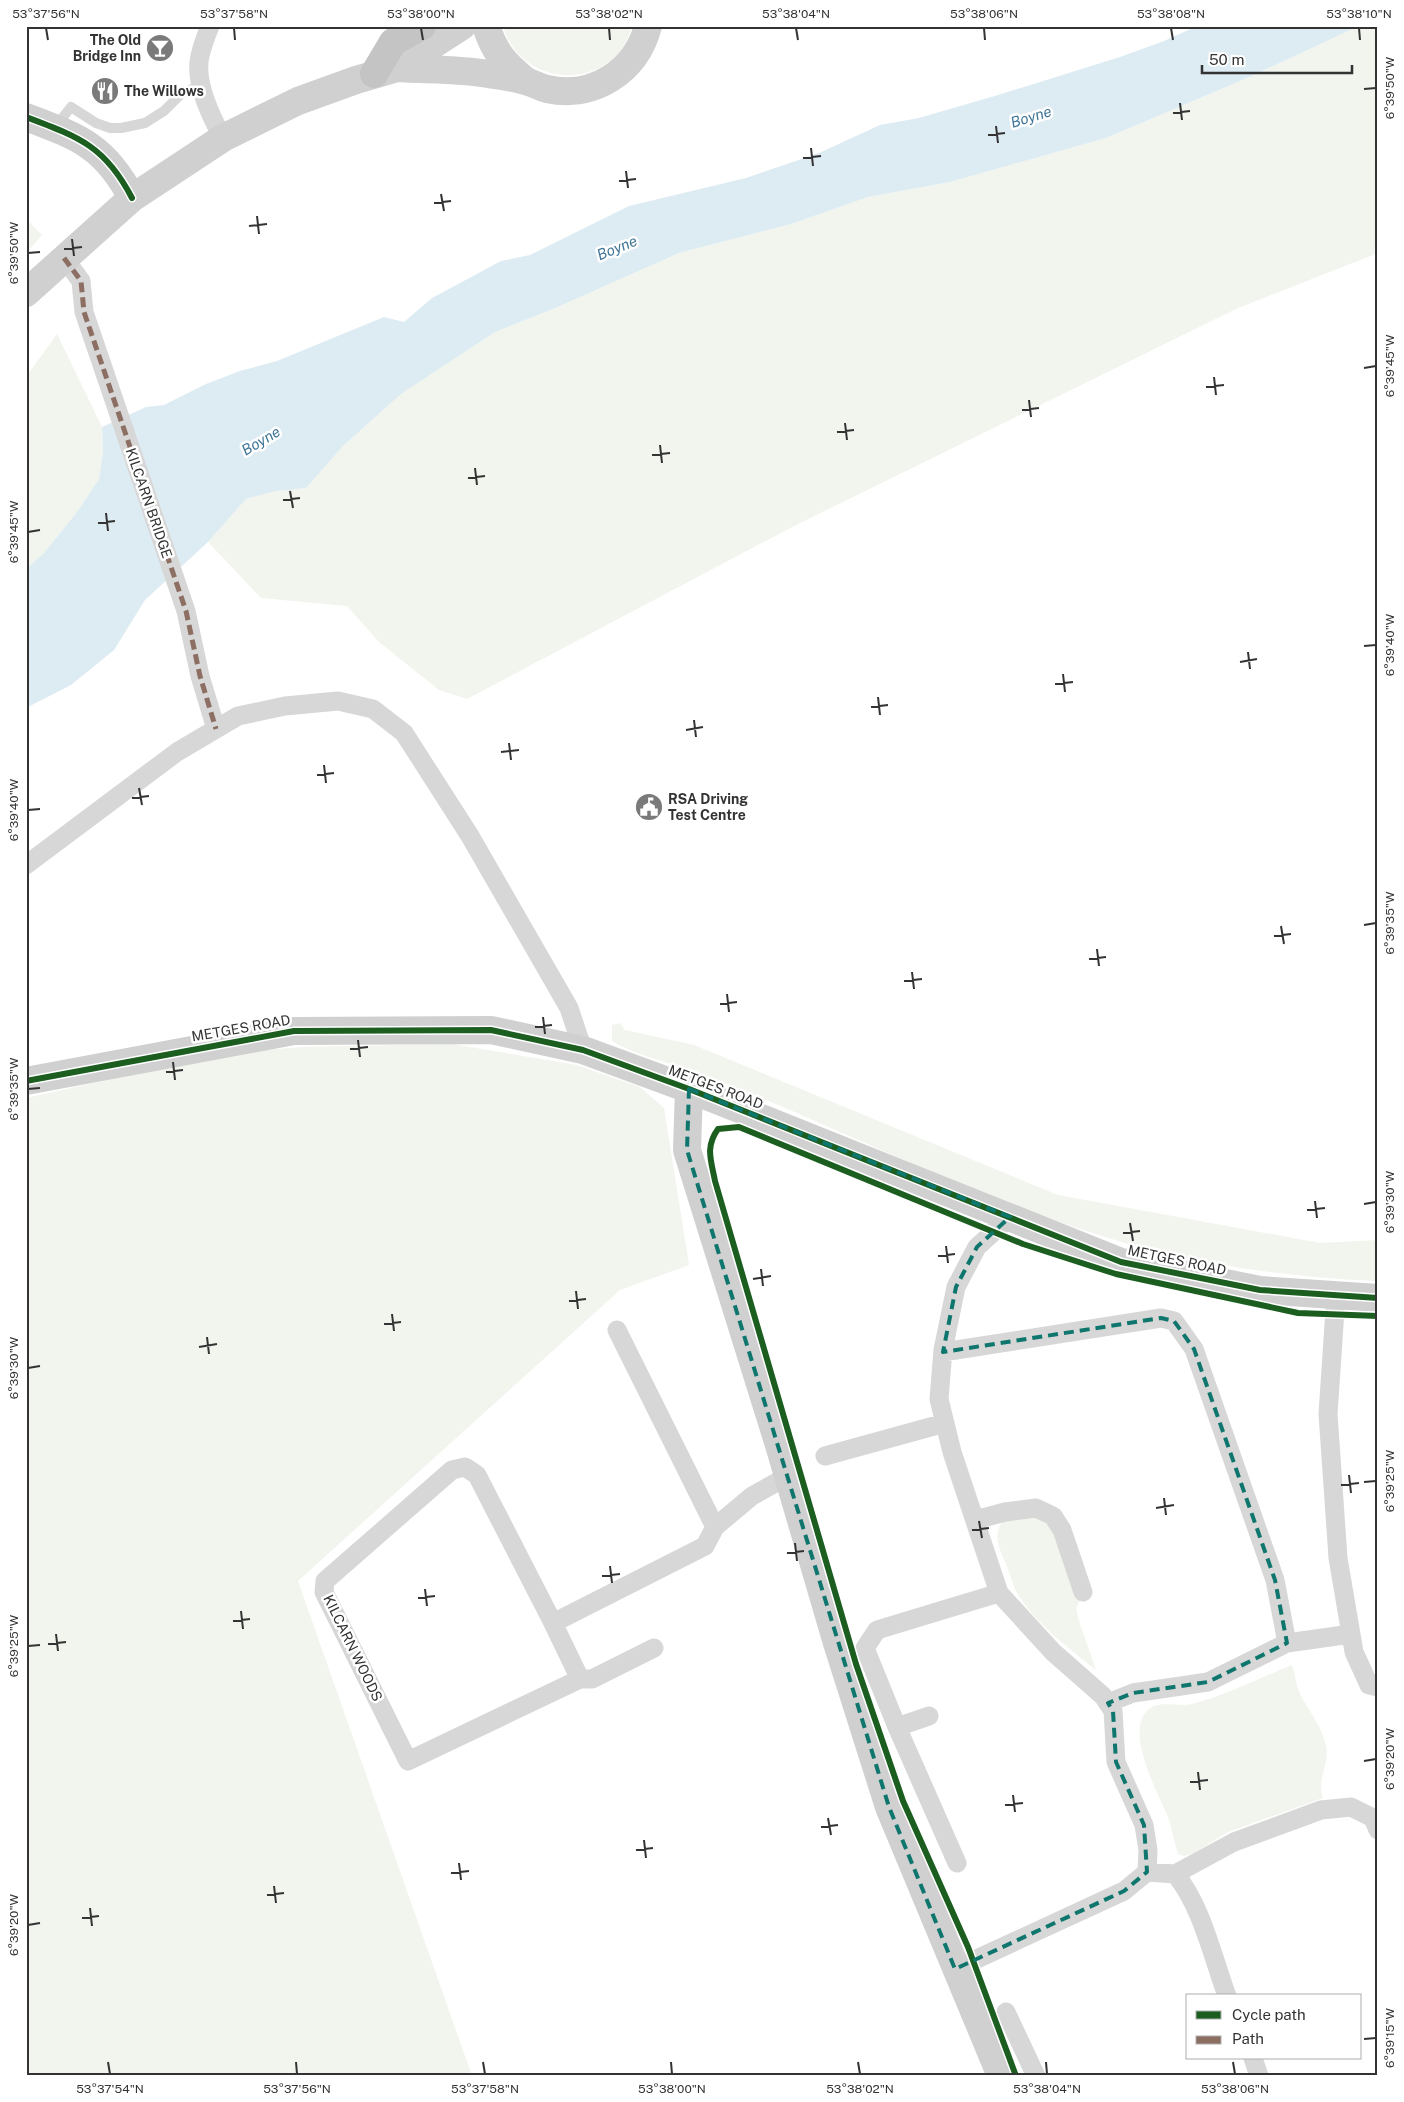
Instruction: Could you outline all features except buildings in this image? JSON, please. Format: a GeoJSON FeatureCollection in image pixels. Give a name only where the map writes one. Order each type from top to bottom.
{"type":"FeatureCollection","features":[{"type":"Feature","properties":{"kind":"highway"},"geometry":{"type":"LineString","coordinates":[[386,71],[393,42],[422,26]]}},
{"type":"Feature","properties":{"kind":"street"},"geometry":{"type":"LineString","coordinates":[[210,26],[199,58],[201,84],[210,115],[223,138]]}},
{"type":"Feature","properties":{"kind":"street"},"geometry":{"type":"LineString","coordinates":[[26,293],[132,198],[223,138],[298,101],[386,71],[462,26]]}},
{"type":"Feature","properties":{"kind":"street"},"geometry":{"type":"LineString","coordinates":[[486,26],[493,46],[506,64],[526,81]]}},
{"type":"Feature","properties":{"kind":"street"},"geometry":{"type":"LineString","coordinates":[[386,71],[486,73],[526,81],[546,89],[573,92],[601,84],[625,68],[645,39],[648,26]]}},
{"type":"Feature","properties":{"kind":"street"},"geometry":{"type":"LineString","coordinates":[[26,117],[81,140],[103,155],[122,179],[132,198]]}},
{"type":"Feature","properties":{"kind":"street","name":"KILCARN BRIDGE"},"geometry":{"type":"LineString","coordinates":[[64,258],[81,281],[84,312],[182,600],[216,729]]}},
{"type":"Feature","properties":{"kind":"street"},"geometry":{"type":"LineString","coordinates":[[26,865],[177,752],[238,716],[285,706],[338,701],[373,710],[404,733],[470,836],[569,1008],[583,1050]]}},
{"type":"Feature","properties":{"kind":"street","name":"METGES ROAD"},"geometry":{"type":"LineString","coordinates":[[26,1081],[294,1031],[491,1030],[583,1050],[689,1089],[1121,1262],[1260,1290],[1378,1298]]}},
{"type":"Feature","properties":{"kind":"street"},"geometry":{"type":"LineString","coordinates":[[689,1089],[687,1150],[788,1476],[837,1643],[889,1807],[955,1970],[1001,2076]]}},
{"type":"Feature","properties":{"kind":"street"},"geometry":{"type":"LineString","coordinates":[[1010,1217],[977,1247],[956,1287],[943,1352],[939,1399],[952,1452],[999,1593],[1053,1652],[1103,1696],[1113,1711],[1116,1762],[1144,1824],[1148,1850],[1147,1872]]}},
{"type":"Feature","properties":{"kind":"street"},"geometry":{"type":"LineString","coordinates":[[1336,1295],[1328,1414],[1338,1558],[1354,1652],[1373,1686]]}},
{"type":"Feature","properties":{"kind":"street"},"geometry":{"type":"LineString","coordinates":[[943,1352],[1160,1318],[1174,1321],[1194,1349],[1275,1580],[1287,1643]]}},
{"type":"Feature","properties":{"kind":"street"},"geometry":{"type":"LineString","coordinates":[[617,1330],[716,1527]]}},
{"type":"Feature","properties":{"kind":"street"},"geometry":{"type":"LineString","coordinates":[[825,1456],[945,1422]]}},
{"type":"Feature","properties":{"kind":"street","name":"KILCARN WOODS"},"geometry":{"type":"LineString","coordinates":[[580,1679],[478,1474],[466,1467],[452,1470],[325,1581],[324,1592],[408,1761],[580,1679],[592,1679],[654,1648]]}},
{"type":"Feature","properties":{"kind":"street"},"geometry":{"type":"LineString","coordinates":[[553,1623],[705,1546],[716,1527],[752,1496],[788,1476]]}},
{"type":"Feature","properties":{"kind":"street"},"geometry":{"type":"LineString","coordinates":[[975,1520],[1004,1512],[1036,1508],[1053,1516],[1062,1530],[1083,1592]]}},
{"type":"Feature","properties":{"kind":"street"},"geometry":{"type":"LineString","coordinates":[[957,1863],[896,1726],[865,1648],[877,1630],[999,1593]]}},
{"type":"Feature","properties":{"kind":"street"},"geometry":{"type":"LineString","coordinates":[[1108,1703],[1133,1693],[1208,1682],[1287,1643],[1351,1634]]}},
{"type":"Feature","properties":{"kind":"street"},"geometry":{"type":"LineString","coordinates":[[896,1726],[929,1716]]}},
{"type":"Feature","properties":{"kind":"street"},"geometry":{"type":"LineString","coordinates":[[955,1970],[1124,1891],[1147,1872],[1175,1874],[1234,1842],[1321,1810],[1351,1807],[1373,1818],[1378,1830]]}},
{"type":"Feature","properties":{"kind":"street"},"geometry":{"type":"LineString","coordinates":[[1175,1874],[1186,1886],[1226,1994]]}},
{"type":"Feature","properties":{"kind":"street"},"geometry":{"type":"LineString","coordinates":[[1006,2012],[1036,2076]]}},
{"type":"Feature","properties":{"kind":"street"},"geometry":{"type":"LineString","coordinates":[[1254,2060],[1259,2076]]}},
{"type":"Feature","properties":{"kind":"lane"},"geometry":{"type":"LineString","coordinates":[[55,128],[71,106],[96,123],[110,128],[146,123],[164,111],[181,94],[201,84]]}},
{"type":"Feature","properties":{"kind":"highlighted area"},"geometry":{"type":"Polygon","coordinates":[[[689,1089],[1010,1217],[977,1247],[956,1287],[943,1352],[1161,1318],[1174,1321],[1194,1349],[1275,1580],[1287,1643],[1208,1682],[1133,1693],[1108,1703],[1113,1711],[1116,1762],[1144,1825],[1147,1872],[1124,1891],[955,1969],[889,1807],[687,1150],[689,1089]]]}},
{"type":"Feature","properties":{"kind":"shaded area"},"geometry":{"type":"Polygon","coordinates":[[[503,26],[632,26],[623,48],[608,63],[589,72],[568,75],[548,72],[528,63],[513,47],[503,26]]]}},
{"type":"Feature","properties":{"kind":"shaded area"},"geometry":{"type":"Polygon","coordinates":[[[1359,26],[1378,26],[1378,253],[1238,308],[794,526],[467,699],[439,690],[379,642],[347,606],[261,598],[208,542],[246,499],[276,491],[306,488],[344,445],[401,394],[495,332],[553,309],[679,253],[791,224],[868,197],[950,182],[1106,138],[1245,79],[1359,26]]]}},
{"type":"Feature","properties":{"kind":"shaded area"},"geometry":{"type":"Polygon","coordinates":[[[26,219],[42,235],[26,253],[26,219]]]}},
{"type":"Feature","properties":{"kind":"shaded area"},"geometry":{"type":"Polygon","coordinates":[[[57,334],[102,427],[103,452],[99,479],[77,512],[44,553],[26,569],[26,377],[57,334]]]}},
{"type":"Feature","properties":{"kind":"shaded area"},"geometry":{"type":"Polygon","coordinates":[[[620,1023],[625,1030],[694,1045],[1058,1195],[1320,1243],[1378,1240],[1378,1281],[1274,1273],[1238,1268],[1135,1246],[1057,1221],[925,1169],[752,1094],[684,1068],[629,1050],[612,1041],[612,1025],[620,1023]]]}},
{"type":"Feature","properties":{"kind":"shaded area"},"geometry":{"type":"Polygon","coordinates":[[[452,1044],[577,1065],[640,1087],[664,1108],[689,1265],[620,1290],[298,1581],[472,2076],[26,2076],[26,1098],[152,1070],[255,1051],[302,1047],[452,1044]]]}},
{"type":"Feature","properties":{"kind":"shaded area"},"geometry":{"type":"Polygon","coordinates":[[[1038,1515],[1051,1524],[1080,1600],[1076,1608],[1096,1670],[1052,1634],[1023,1603],[1016,1591],[1001,1552],[997,1537],[1002,1522],[1038,1515]]]}},
{"type":"Feature","properties":{"kind":"shaded area"},"geometry":{"type":"Polygon","coordinates":[[[1292,1665],[1297,1687],[1318,1726],[1326,1746],[1327,1753],[1321,1785],[1323,1798],[1228,1832],[1194,1853],[1184,1856],[1178,1854],[1168,1817],[1145,1763],[1141,1747],[1140,1733],[1142,1720],[1148,1710],[1157,1705],[1187,1705],[1205,1700],[1292,1665]]]}},
{"type":"Feature","properties":{"kind":"water","name":"Boyne"},"geometry":{"type":"Polygon","coordinates":[[[1197,26],[1359,26],[1245,79],[1106,138],[950,182],[868,197],[791,224],[679,253],[553,309],[495,332],[401,394],[344,445],[306,488],[276,491],[246,499],[208,542],[145,600],[114,650],[71,685],[26,708],[26,569],[44,553],[77,512],[99,479],[103,452],[102,427],[146,407],[164,405],[206,384],[240,371],[277,361],[384,317],[404,322],[432,298],[501,261],[530,255],[629,206],[746,178],[819,153],[880,125],[919,118],[1120,57],[1164,41],[1197,26]]]}},
{"type":"Feature","properties":{"kind":"marked path"},"geometry":{"type":"LineString","coordinates":[[64,258],[81,281],[84,312],[186,611],[200,676],[216,729]]}},
{"type":"Feature","properties":{"kind":"cycle path"},"geometry":{"type":"LineString","coordinates":[[26,117],[76,138],[101,155],[122,180],[132,198]]}},
{"type":"Feature","properties":{"kind":"cycle path"},"geometry":{"type":"LineString","coordinates":[[26,1081],[294,1031],[491,1030],[583,1050],[689,1089],[1121,1262],[1260,1290],[1378,1298]]}},
{"type":"Feature","properties":{"kind":"cycle path"},"geometry":{"type":"LineString","coordinates":[[1016,2076],[968,1947],[903,1801],[856,1664],[715,1181],[710,1154],[711,1142],[718,1129],[739,1127],[1023,1244],[1116,1274],[1298,1313],[1378,1316]]}},
{"type":"Feature","properties":{"kind":"place","name":"The Old Bridge Inn"},"geometry":{"type":"Point","coordinates":[160,48]}},
{"type":"Feature","properties":{"kind":"place","name":"The Willows"},"geometry":{"type":"Point","coordinates":[105,91]}},
{"type":"Feature","properties":{"kind":"place","name":"RSA Driving Test Centre"},"geometry":{"type":"Point","coordinates":[649,807]}}]}
